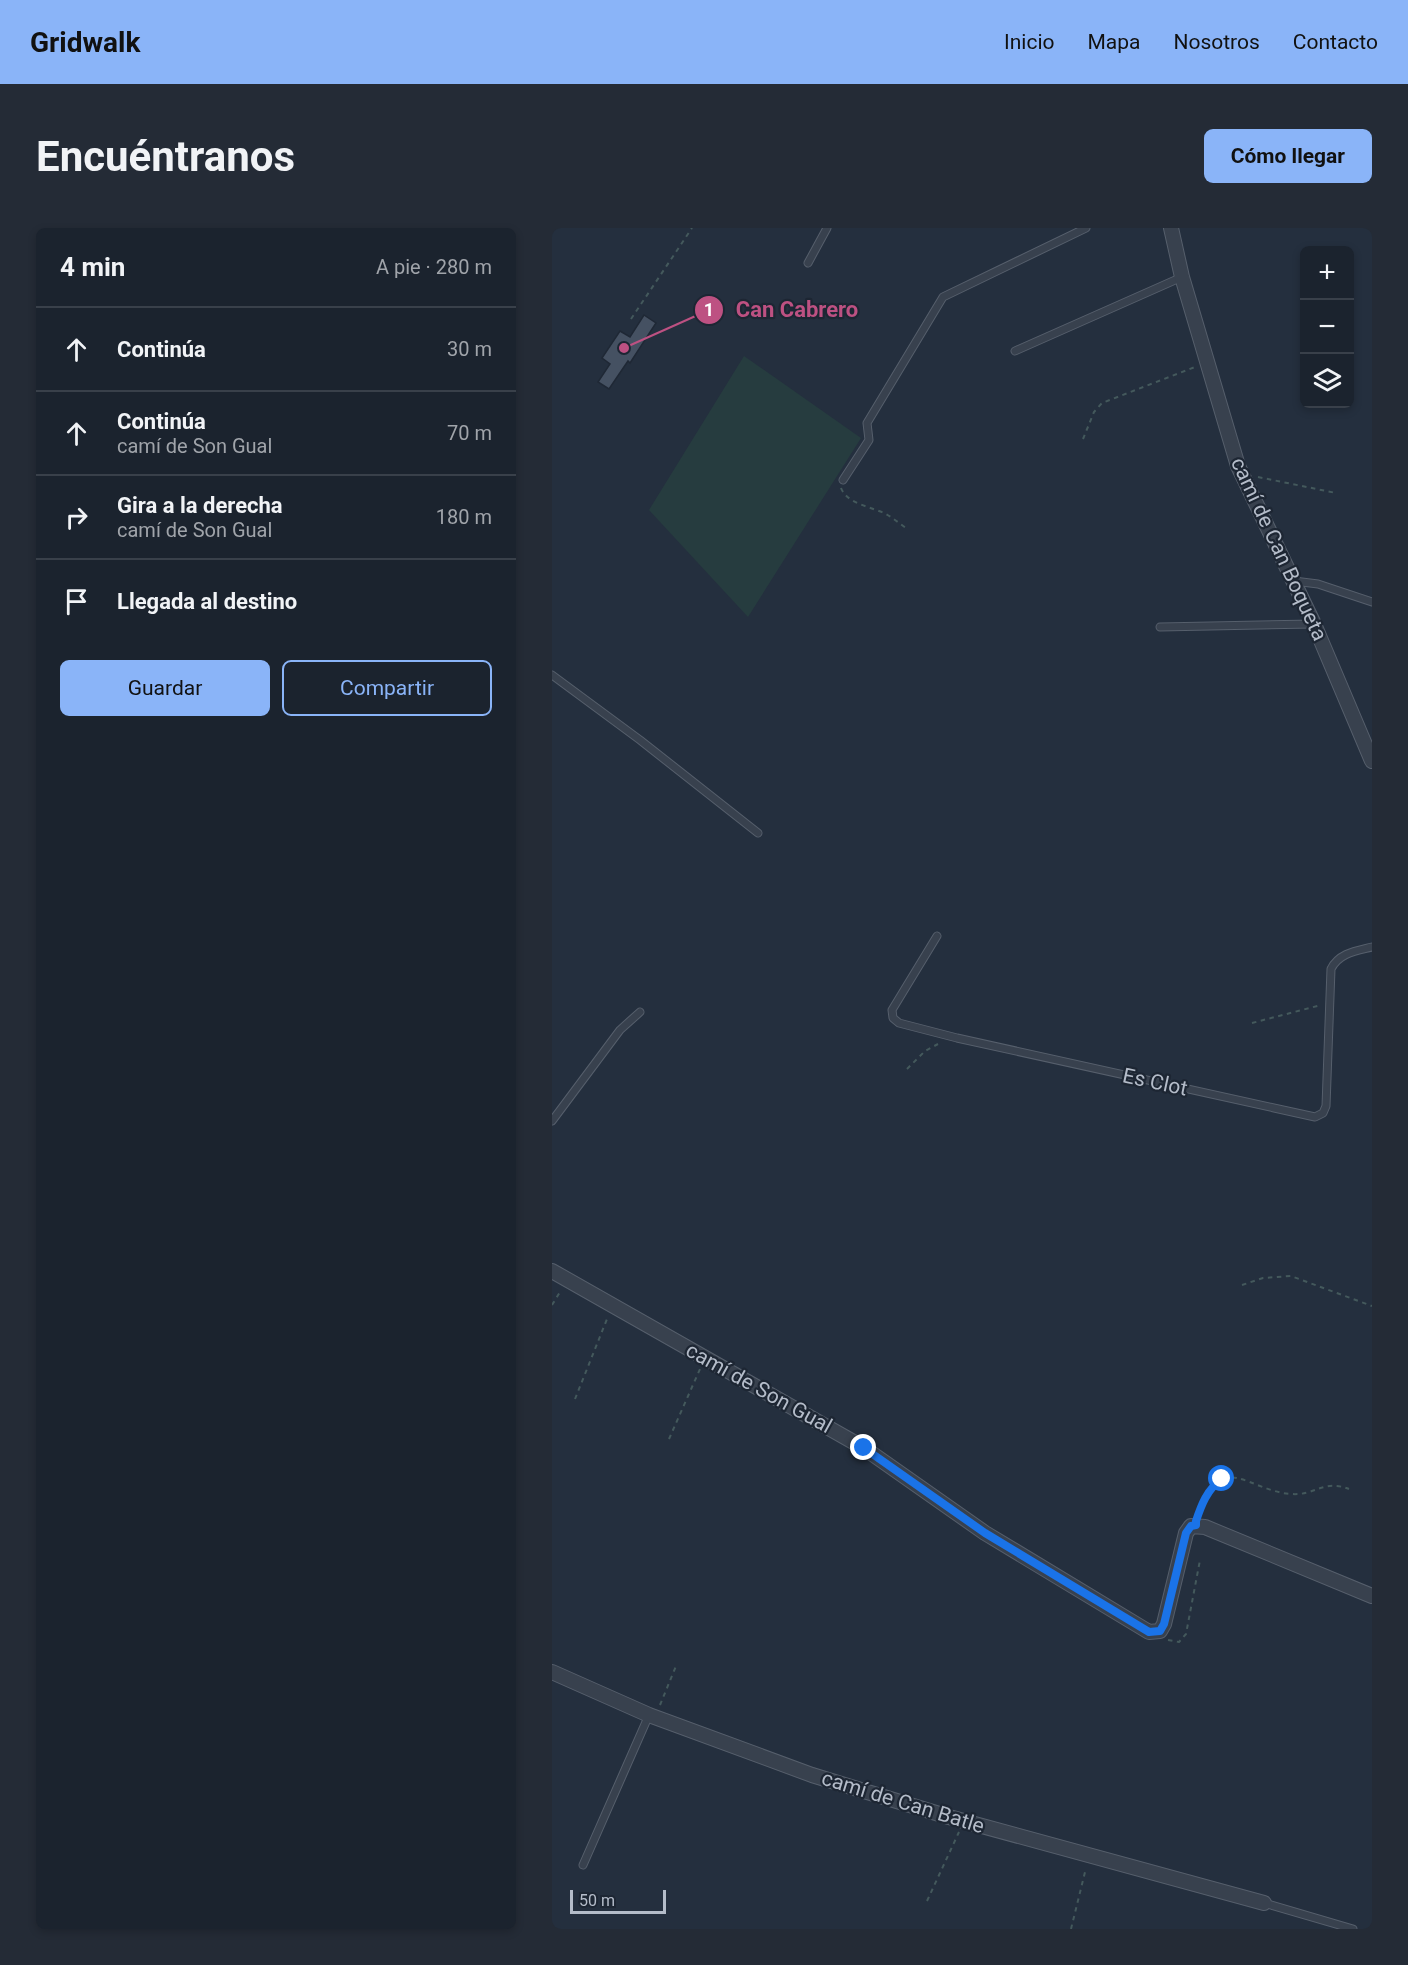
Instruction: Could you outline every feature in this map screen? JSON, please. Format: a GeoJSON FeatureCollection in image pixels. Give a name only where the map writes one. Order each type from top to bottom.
{"type":"FeatureCollection","features":[{"type":"Feature","properties":{"kind":"street","name":"camí de Can Boqueta"},"geometry":{"type":"LineString","coordinates":[[1171,228],[1206,363],[1238,466],[1314,624],[1372,761]]}},
{"type":"Feature","properties":{"kind":"street","name":"camí de Son Gual"},"geometry":{"type":"LineString","coordinates":[[552,1271],[864,1448],[985,1533],[1149,1632],[1160,1631]]}},
{"type":"Feature","properties":{"kind":"street"},"geometry":{"type":"LineString","coordinates":[[1160,1631],[1164,1624],[1186,1533],[1191,1526],[1196,1525],[1372,1596]]}},
{"type":"Feature","properties":{"kind":"street","name":"camí de Can Batle"},"geometry":{"type":"LineString","coordinates":[[552,1672],[652,1716],[812,1775],[963,1821],[1264,1904]]}},
{"type":"Feature","properties":{"kind":"lane"},"geometry":{"type":"LineString","coordinates":[[808,263],[828,228]]}},
{"type":"Feature","properties":{"kind":"lane"},"geometry":{"type":"LineString","coordinates":[[843,480],[869,440],[867,423],[943,297],[1086,228]]}},
{"type":"Feature","properties":{"kind":"lane"},"geometry":{"type":"LineString","coordinates":[[1015,351],[1182,277]]}},
{"type":"Feature","properties":{"kind":"lane"},"geometry":{"type":"LineString","coordinates":[[1294,581],[1318,584],[1372,602]]}},
{"type":"Feature","properties":{"kind":"lane"},"geometry":{"type":"LineString","coordinates":[[1160,627],[1314,624]]}},
{"type":"Feature","properties":{"kind":"lane"},"geometry":{"type":"LineString","coordinates":[[552,675],[640,740],[758,833]]}},
{"type":"Feature","properties":{"kind":"lane","name":"Es Clot"},"geometry":{"type":"LineString","coordinates":[[938,936],[894,1007],[892,1015],[899,1023],[957,1038],[1315,1117],[1323,1113],[1326,1106],[1331,969],[1335,962],[1347,954],[1372,947]]}},
{"type":"Feature","properties":{"kind":"lane"},"geometry":{"type":"LineString","coordinates":[[552,1121],[620,1030],[640,1012]]}},
{"type":"Feature","properties":{"kind":"lane"},"geometry":{"type":"LineString","coordinates":[[583,1865],[652,1716]]}},
{"type":"Feature","properties":{"kind":"lane"},"geometry":{"type":"LineString","coordinates":[[1264,1904],[1353,1929]]}},
{"type":"Feature","properties":{"kind":"path"},"geometry":{"type":"LineString","coordinates":[[632,319],[692,228]]}},
{"type":"Feature","properties":{"kind":"path"},"geometry":{"type":"LineString","coordinates":[[1083,439],[1094,412],[1102,403],[1206,363]]}},
{"type":"Feature","properties":{"kind":"path"},"geometry":{"type":"LineString","coordinates":[[1238,466],[1251,475],[1336,493]]}},
{"type":"Feature","properties":{"kind":"path"},"geometry":{"type":"LineString","coordinates":[[843,480],[841,489],[845,496],[885,514],[906,528]]}},
{"type":"Feature","properties":{"kind":"path"},"geometry":{"type":"LineString","coordinates":[[1252,1023],[1322,1005],[1330,996]]}},
{"type":"Feature","properties":{"kind":"path"},"geometry":{"type":"LineString","coordinates":[[907,1069],[933,1046],[957,1038]]}},
{"type":"Feature","properties":{"kind":"path"},"geometry":{"type":"LineString","coordinates":[[1242,1285],[1278,1275],[1291,1276],[1372,1306]]}},
{"type":"Feature","properties":{"kind":"path"},"geometry":{"type":"LineString","coordinates":[[552,1305],[567,1281]]}},
{"type":"Feature","properties":{"kind":"path"},"geometry":{"type":"LineString","coordinates":[[575,1400],[612,1306]]}},
{"type":"Feature","properties":{"kind":"path"},"geometry":{"type":"LineString","coordinates":[[669,1439],[705,1358]]}},
{"type":"Feature","properties":{"kind":"path"},"geometry":{"type":"LineString","coordinates":[[1196,1525],[1200,1509],[1211,1489],[1216,1483],[1228,1477],[1240,1477],[1292,1494],[1302,1494],[1331,1484],[1349,1489]]}},
{"type":"Feature","properties":{"kind":"path"},"geometry":{"type":"LineString","coordinates":[[1160,1631],[1174,1642],[1179,1642],[1186,1634],[1200,1560]]}},
{"type":"Feature","properties":{"kind":"path"},"geometry":{"type":"LineString","coordinates":[[652,1716],[676,1666]]}},
{"type":"Feature","properties":{"kind":"path"},"geometry":{"type":"LineString","coordinates":[[927,1901],[958,1837],[963,1821]]}},
{"type":"Feature","properties":{"kind":"path"},"geometry":{"type":"LineString","coordinates":[[1071,1929],[1087,1866],[1083,1854]]}},
{"type":"Feature","properties":{"kind":"green space"},"geometry":{"type":"Polygon","coordinates":[[[744,356],[861,438],[748,617],[649,510],[744,356]]]}},
{"type":"Feature","properties":{"kind":"building"},"geometry":{"type":"Polygon","coordinates":[[[644,315],[656,323],[630,363],[628,361],[609,389],[598,382],[610,364],[602,358],[620,331],[630,337],[644,315]]]}},
{"type":"Feature","properties":{"kind":"place","name":"Can Cabrero"},"geometry":{"type":"Point","coordinates":[624,348]}},
{"type":"Feature","properties":{"kind":"route"},"geometry":{"type":"LineString","coordinates":[[864,1448],[985,1533],[1149,1632],[1160,1631],[1164,1624],[1186,1533],[1191,1526],[1196,1525],[1205,1498],[1216,1483],[1222,1479]]}}]}
